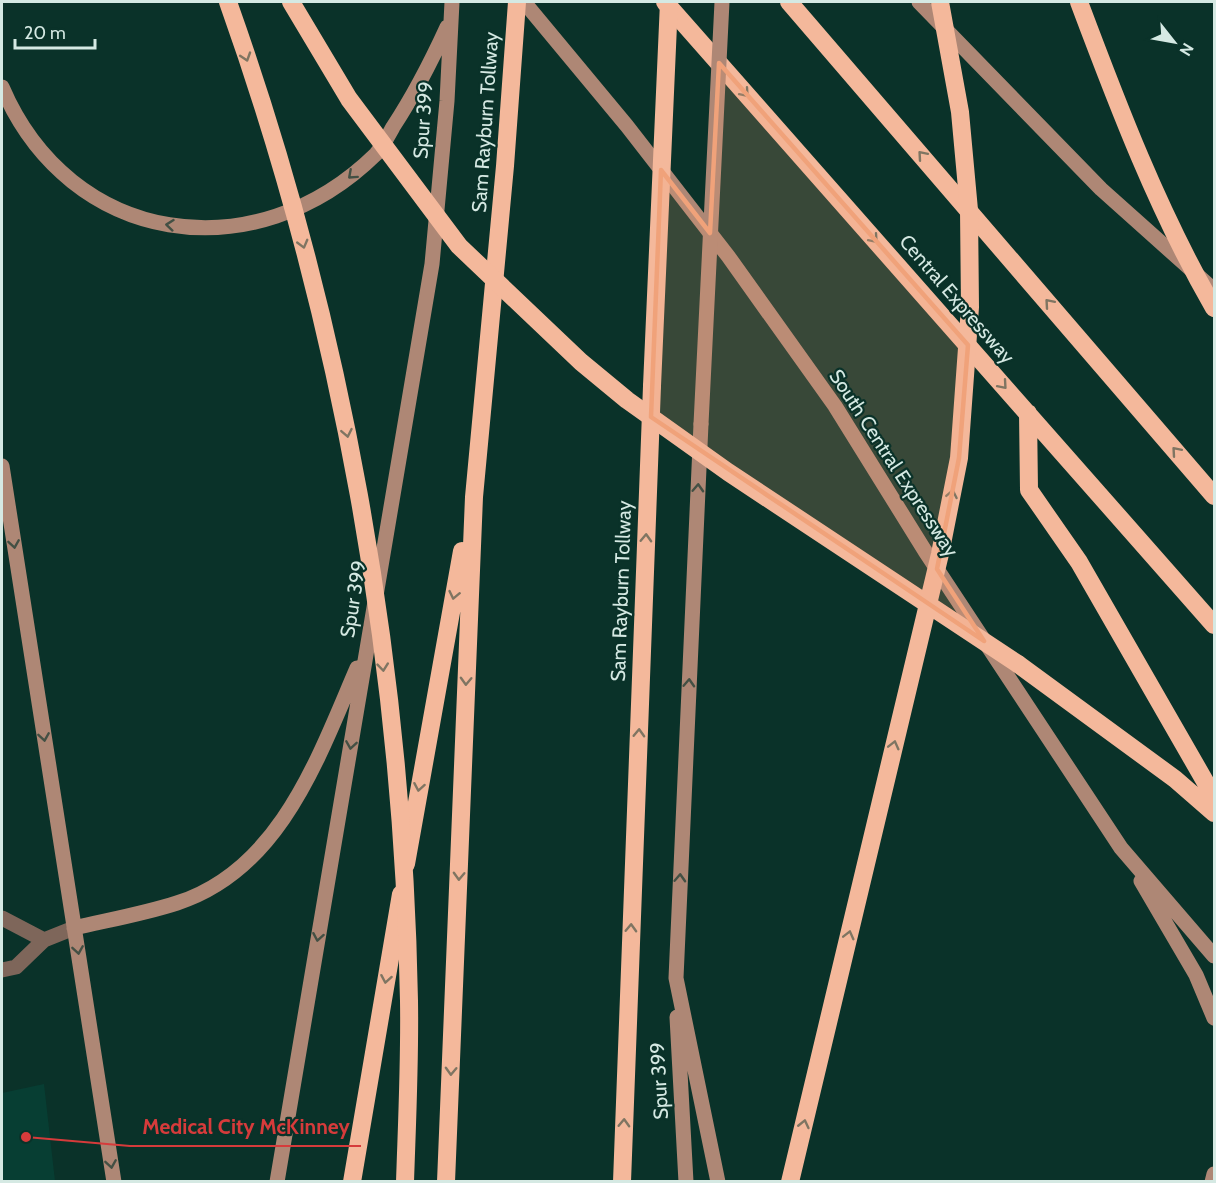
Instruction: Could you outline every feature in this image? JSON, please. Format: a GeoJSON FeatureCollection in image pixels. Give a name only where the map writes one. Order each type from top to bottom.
{"type":"FeatureCollection","features":[{"type":"Feature","properties":{"kind":"highway"},"geometry":{"type":"LineString","coordinates":[[228,2],[280,161],[325,329],[355,475],[379,630],[401,830],[409,1001],[405,1182]]}},
{"type":"Feature","properties":{"kind":"highway"},"geometry":{"type":"LineString","coordinates":[[291,2],[349,99],[459,246],[580,362],[627,400],[728,472],[1076,705],[1175,779],[1215,813]]}},
{"type":"Feature","properties":{"kind":"highway","name":"Sam Rayburn Tollway"},"geometry":{"type":"LineString","coordinates":[[474,497],[505,166],[517,2]]}},
{"type":"Feature","properties":{"kind":"highway","name":"Sam Rayburn Tollway"},"geometry":{"type":"LineString","coordinates":[[622,1182],[667,2]]}},
{"type":"Feature","properties":{"kind":"highway","name":"Central Expressway"},"geometry":{"type":"LineString","coordinates":[[667,2],[1215,625]]}},
{"type":"Feature","properties":{"kind":"highway"},"geometry":{"type":"LineString","coordinates":[[789,2],[1215,496]]}},
{"type":"Feature","properties":{"kind":"highway"},"geometry":{"type":"LineString","coordinates":[[790,1182],[940,554],[959,458],[970,307],[969,210],[960,112],[940,2]]}},
{"type":"Feature","properties":{"kind":"highway"},"geometry":{"type":"LineString","coordinates":[[1079,2],[1138,154],[1194,273],[1215,308]]}},
{"type":"Feature","properties":{"kind":"highway"},"geometry":{"type":"LineString","coordinates":[[1028,413],[1029,490],[1078,562],[1215,797]]}},
{"type":"Feature","properties":{"kind":"highway"},"geometry":{"type":"LineString","coordinates":[[352,1182],[446,631],[474,497]]}},
{"type":"Feature","properties":{"kind":"highway"},"geometry":{"type":"LineString","coordinates":[[446,1182],[474,497]]}},
{"type":"Feature","properties":{"kind":"main road","name":"Spur 399"},"geometry":{"type":"LineString","coordinates":[[278,1182],[432,264],[447,101],[452,2]]}},
{"type":"Feature","properties":{"kind":"main road","name":"South Central Expressway"},"geometry":{"type":"LineString","coordinates":[[524,2],[627,126],[728,256],[828,396],[925,551],[1121,848],[1215,956]]}},
{"type":"Feature","properties":{"kind":"main road"},"geometry":{"type":"LineString","coordinates":[[718,1182],[676,978],[700,424],[722,2]]}},
{"type":"Feature","properties":{"kind":"main road"},"geometry":{"type":"LineString","coordinates":[[919,2],[1101,189],[1215,290]]}},
{"type":"Feature","properties":{"kind":"main road"},"geometry":{"type":"LineString","coordinates":[[2,87],[11,110],[31,140],[67,177],[106,203],[159,224],[213,230],[250,224],[299,209],[343,183],[378,152],[423,78],[450,21]]}},
{"type":"Feature","properties":{"kind":"main road"},"geometry":{"type":"LineString","coordinates":[[2,466],[114,1182]]}},
{"type":"Feature","properties":{"kind":"main road"},"geometry":{"type":"LineString","coordinates":[[74,928],[178,903],[226,879],[262,848],[294,804],[323,747],[367,646]]}},
{"type":"Feature","properties":{"kind":"main road"},"geometry":{"type":"LineString","coordinates":[[1121,848],[1196,975],[1215,1018]]}},
{"type":"Feature","properties":{"kind":"main road","name":"Spur 399"},"geometry":{"type":"LineString","coordinates":[[676,978],[686,1182]]}},
{"type":"Feature","properties":{"kind":"main road"},"geometry":{"type":"LineString","coordinates":[[1212,1182],[1215,1174]]}},
{"type":"Feature","properties":{"kind":"street"},"geometry":{"type":"LineString","coordinates":[[2,918],[44,940]]}},
{"type":"Feature","properties":{"kind":"street"},"geometry":{"type":"LineString","coordinates":[[2,970],[16,967],[44,940],[74,928]]}},
{"type":"Feature","properties":{"kind":"highlighted area"},"geometry":{"type":"Polygon","coordinates":[[[719,63],[968,345],[959,458],[937,569],[984,641],[651,417],[661,170],[710,233],[719,63]]]}},
{"type":"Feature","properties":{"kind":"shaded area"},"geometry":{"type":"Polygon","coordinates":[[[44,1084],[55,1181],[2,1181],[2,1093],[44,1084]]]}},
{"type":"Feature","properties":{"kind":"place","name":"Medical City McKinney"},"geometry":{"type":"Point","coordinates":[26,1137]}}]}
